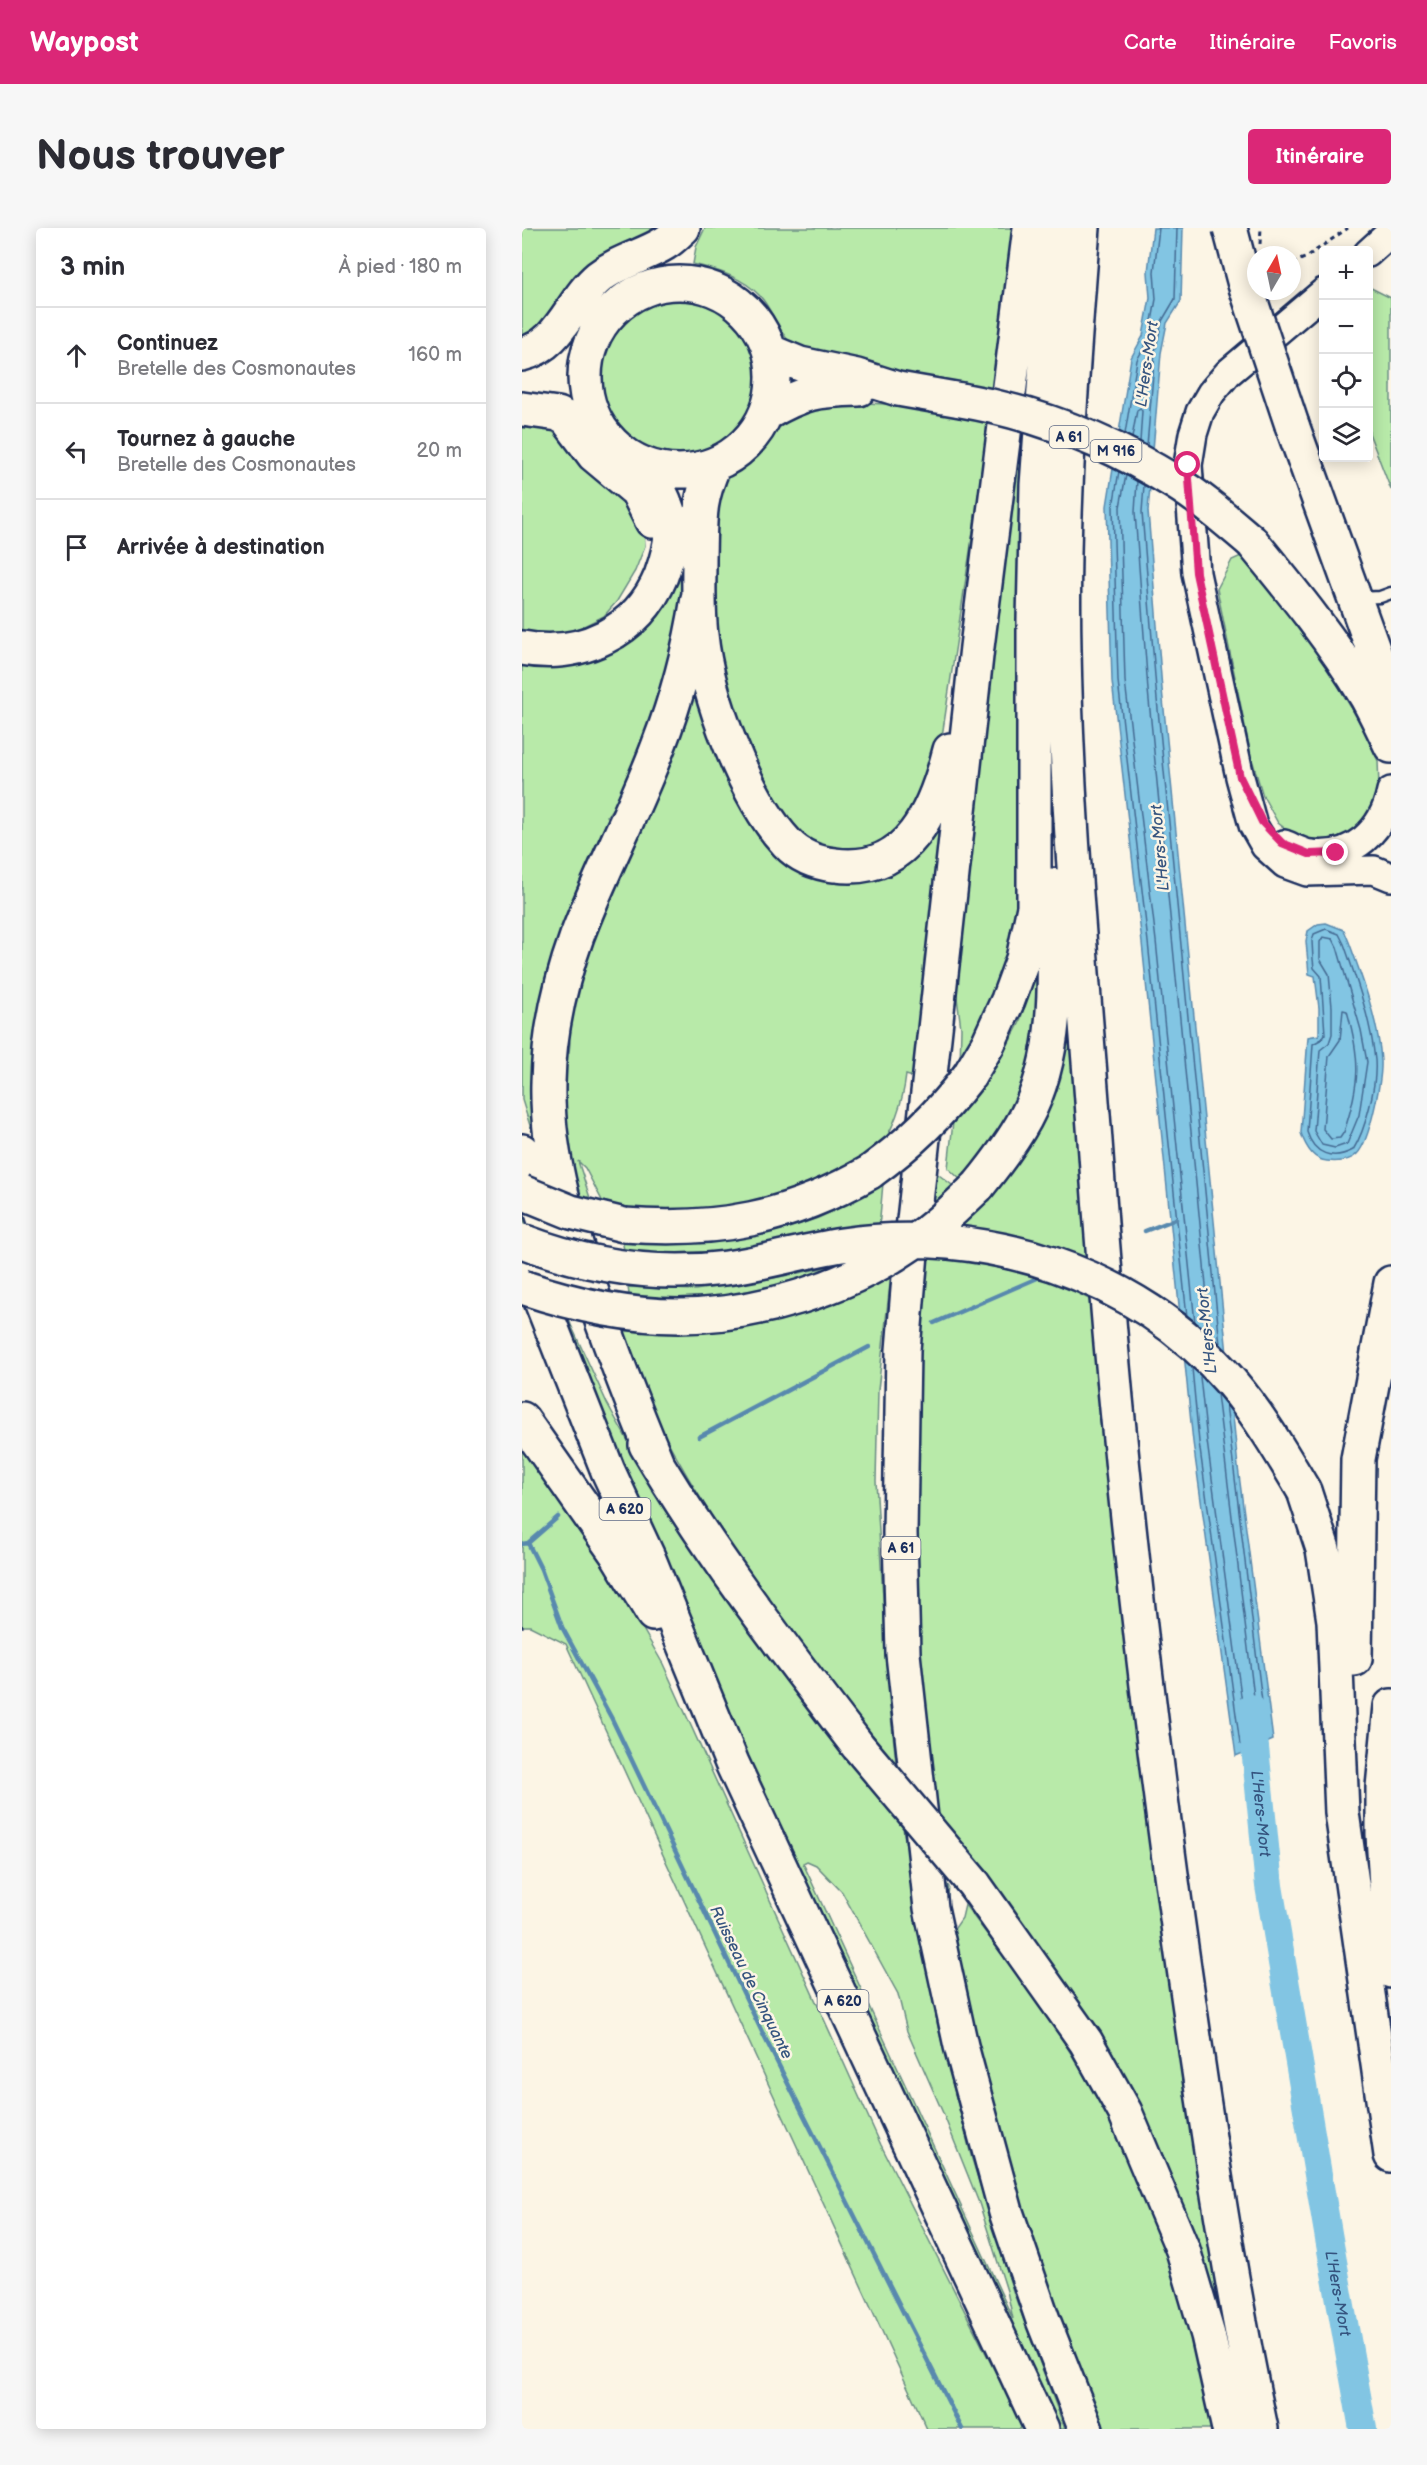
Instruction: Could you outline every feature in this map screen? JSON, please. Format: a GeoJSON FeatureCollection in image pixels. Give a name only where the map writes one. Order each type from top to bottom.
{"type":"FeatureCollection","features":[{"type":"Feature","properties":{"kind":"highway"},"geometry":{"type":"LineString","coordinates":[[522,354],[535,351],[548,342],[561,327],[586,289],[599,278],[635,256],[662,245],[683,228]]}},
{"type":"Feature","properties":{"kind":"highway"},"geometry":{"type":"LineString","coordinates":[[663,284],[689,249],[699,228]]}},
{"type":"Feature","properties":{"kind":"highway","name":"A 61"},"geometry":{"type":"LineString","coordinates":[[1030,228],[978,647],[928,1082],[903,1350],[900,1533],[903,1654],[931,1908],[961,2046],[1006,2212],[1043,2320],[1086,2429]]}},
{"type":"Feature","properties":{"kind":"highway"},"geometry":{"type":"LineString","coordinates":[[522,1192],[571,1212],[624,1225],[662,1228],[697,1227],[774,1215],[840,1189],[870,1172],[925,1129],[944,1109],[969,1076],[988,1044],[1023,959],[1034,907],[1037,485],[1056,228]]}},
{"type":"Feature","properties":{"kind":"highway","name":"A 61"},"geometry":{"type":"LineString","coordinates":[[1083,228],[1065,520],[1064,657],[1070,817],[1114,1385],[1144,1668],[1176,1910],[1221,2214],[1261,2429]]}},
{"type":"Feature","properties":{"kind":"highway"},"geometry":{"type":"LineString","coordinates":[[1230,228],[1244,280],[1292,424],[1355,598],[1379,698]]}},
{"type":"Feature","properties":{"kind":"highway"},"geometry":{"type":"LineString","coordinates":[[663,284],[698,284],[730,297],[756,321],[771,352],[773,383],[767,413],[758,430],[731,456],[714,465],[697,470],[661,469],[626,455],[599,427],[585,388],[585,364],[591,342],[600,325],[620,304],[645,289],[663,284]]}},
{"type":"Feature","properties":{"kind":"highway"},"geometry":{"type":"LineString","coordinates":[[522,372],[550,368],[568,360],[591,342]]}},
{"type":"Feature","properties":{"kind":"highway","name":"M 916"},"geometry":{"type":"LineString","coordinates":[[771,352],[800,364],[857,376],[898,388],[1018,412],[1080,434],[1178,484],[1277,562],[1305,595],[1391,720]]}},
{"type":"Feature","properties":{"kind":"highway","name":"M 916"},"geometry":{"type":"LineString","coordinates":[[767,413],[792,399],[816,391],[898,388]]}},
{"type":"Feature","properties":{"kind":"highway"},"geometry":{"type":"LineString","coordinates":[[522,396],[546,396],[591,410]]}},
{"type":"Feature","properties":{"kind":"highway"},"geometry":{"type":"LineString","coordinates":[[522,409],[558,414],[567,419],[594,455],[636,491],[650,512],[655,532],[652,562],[656,586]]}},
{"type":"Feature","properties":{"kind":"highway"},"geometry":{"type":"LineString","coordinates":[[522,648],[560,651],[596,642],[632,620],[645,605],[656,586],[667,558],[671,532],[668,507],[644,464]]}},
{"type":"Feature","properties":{"kind":"highway"},"geometry":{"type":"LineString","coordinates":[[714,465],[702,496],[699,516],[698,598],[706,665],[720,716],[763,812],[781,837],[799,854],[826,864],[858,866],[875,862],[906,843],[919,829],[929,814],[944,772],[957,716],[978,647]]}},
{"type":"Feature","properties":{"kind":"highway","name":"M 916"},"geometry":{"type":"LineString","coordinates":[[1252,542],[1379,698],[1391,746]]}},
{"type":"Feature","properties":{"kind":"highway"},"geometry":{"type":"LineString","coordinates":[[657,1463],[625,1385],[576,1246],[558,1176],[548,1085],[550,1046],[562,985],[577,936],[658,748],[681,680],[698,598]]}},
{"type":"Feature","properties":{"kind":"highway"},"geometry":{"type":"LineString","coordinates":[[522,1287],[585,1305],[648,1314],[690,1315],[743,1310],[777,1303],[837,1282],[888,1257],[912,1243],[978,1186],[995,1165],[1025,1119],[1042,1076],[1051,1032],[1054,973],[1048,772],[1034,723]]}},
{"type":"Feature","properties":{"kind":"highway"},"geometry":{"type":"LineString","coordinates":[[522,1151],[551,1240],[582,1319],[625,1408],[701,1534],[745,1597],[858,1746],[974,1884],[1086,2042],[1125,2112],[1183,2250],[1208,2335],[1229,2429]]}},
{"type":"Feature","properties":{"kind":"highway"},"geometry":{"type":"LineString","coordinates":[[522,1241],[597,1264],[657,1271],[727,1268],[841,1246],[905,1239],[936,1240],[997,1248],[1064,1268],[1126,1297],[1164,1322],[1231,1382],[1258,1417],[1304,1491],[1323,1549],[1334,1621],[1342,1813],[1380,1917]]}},
{"type":"Feature","properties":{"kind":"highway","name":"A 620"},"geometry":{"type":"LineString","coordinates":[[522,1253],[608,1471],[648,1557],[732,1763],[1042,2429]]}},
{"type":"Feature","properties":{"kind":"highway"},"geometry":{"type":"LineString","coordinates":[[1391,1283],[1358,1459],[1354,1813],[1391,1971]]}},
{"type":"Feature","properties":{"kind":"highway"},"geometry":{"type":"LineString","coordinates":[[522,1419],[635,1582],[714,1744],[732,1763]]}},
{"type":"Feature","properties":{"kind":"highway"},"geometry":{"type":"LineString","coordinates":[[1391,1706],[1383,1787],[1384,1881],[1380,1917],[1391,2155]]}},
{"type":"Feature","properties":{"kind":"main road"},"geometry":{"type":"LineString","coordinates":[[1373,250],[1391,232]]}},
{"type":"Feature","properties":{"kind":"main road"},"geometry":{"type":"LineString","coordinates":[[1373,254],[1391,252]]}},
{"type":"Feature","properties":{"kind":"main road"},"geometry":{"type":"LineString","coordinates":[[1319,295],[1228,373],[1211,393],[1200,412],[1193,434],[1188,465],[1196,573],[1252,825],[1265,846],[1285,864],[1307,872],[1374,870],[1391,877]]}},
{"type":"Feature","properties":{"kind":"main road"},"geometry":{"type":"LineString","coordinates":[[1379,698],[1391,764]]}},
{"type":"Feature","properties":{"kind":"main road"},"geometry":{"type":"LineString","coordinates":[[1240,777],[1262,822],[1282,843],[1309,854],[1336,853],[1359,844],[1377,829],[1389,804],[1391,791]]}},
{"type":"Feature","properties":{"kind":"lane"},"geometry":{"type":"LineString","coordinates":[[1355,598],[1380,597],[1391,593]]}},
{"type":"Feature","properties":{"kind":"path"},"geometry":{"type":"LineString","coordinates":[[1260,246],[1261,228]]}},
{"type":"Feature","properties":{"kind":"path"},"geometry":{"type":"LineString","coordinates":[[1301,260],[1348,228]]}},
{"type":"Feature","properties":{"kind":"green space"},"geometry":{"type":"Polygon","coordinates":[[[522,228],[663,228],[522,341],[522,228]]]}},
{"type":"Feature","properties":{"kind":"green space"},"geometry":{"type":"Polygon","coordinates":[[[705,228],[1014,228],[994,393],[928,380],[794,347],[784,335],[765,302],[753,289],[729,275],[693,264],[696,247],[705,228]]]}},
{"type":"Feature","properties":{"kind":"green space"},"geometry":{"type":"Polygon","coordinates":[[[1373,289],[1391,298],[1391,490],[1373,443],[1373,289]]]}},
{"type":"Feature","properties":{"kind":"green space"},"geometry":{"type":"Polygon","coordinates":[[[678,293],[709,299],[736,317],[754,344],[760,375],[754,406],[736,433],[709,451],[678,457],[647,451],[620,433],[602,406],[596,375],[602,344],[620,317],[647,299],[678,293]]]}},
{"type":"Feature","properties":{"kind":"green space"},"geometry":{"type":"Polygon","coordinates":[[[847,402],[904,405],[990,419],[941,743],[932,776],[893,836],[871,849],[852,852],[818,847],[801,835],[788,821],[747,745],[731,707],[715,634],[713,550],[718,534],[713,522],[720,486],[729,474],[755,454],[786,420],[803,409],[847,402]]]}},
{"type":"Feature","properties":{"kind":"green space"},"geometry":{"type":"Polygon","coordinates":[[[522,419],[557,424],[615,487],[644,528],[645,546],[635,571],[617,601],[604,616],[554,641],[522,640],[522,419]]]}},
{"type":"Feature","properties":{"kind":"green space"},"geometry":{"type":"Polygon","coordinates":[[[1018,426],[1027,428],[1023,882],[1008,961],[960,1066],[961,1028],[955,982],[999,610],[1018,426]]]}},
{"type":"Feature","properties":{"kind":"green space"},"geometry":{"type":"Polygon","coordinates":[[[677,524],[687,580],[671,673],[623,794],[607,816],[613,824],[536,1145],[522,1100],[522,658],[603,646],[677,524]]]}},
{"type":"Feature","properties":{"kind":"green space"},"geometry":{"type":"Polygon","coordinates":[[[1241,556],[1255,559],[1308,633],[1364,730],[1378,761],[1379,787],[1371,816],[1353,838],[1324,844],[1300,840],[1278,823],[1263,796],[1251,756],[1217,589],[1232,560],[1241,556]]]}},
{"type":"Feature","properties":{"kind":"green space"},"geometry":{"type":"Polygon","coordinates":[[[694,673],[810,871],[934,830],[942,833],[913,1077],[906,1075],[896,1116],[876,1153],[797,1194],[702,1215],[606,1208],[585,1168],[578,1161],[592,1204],[574,1198],[558,1051],[569,1053],[570,1043],[565,1017],[566,996],[694,673]]]}},
{"type":"Feature","properties":{"kind":"green space"},"geometry":{"type":"Polygon","coordinates":[[[1042,949],[1045,1004],[1020,1112],[962,1181],[948,1168],[953,1122],[996,1067],[1019,1024],[1042,949]]]}},
{"type":"Feature","properties":{"kind":"green space"},"geometry":{"type":"Polygon","coordinates":[[[1074,997],[1093,1266],[1002,1234],[956,1227],[1002,1184],[1025,1148],[1050,1085],[1074,997]]]}},
{"type":"Feature","properties":{"kind":"green space"},"geometry":{"type":"Polygon","coordinates":[[[935,1172],[956,1188],[932,1208],[935,1172]]]}},
{"type":"Feature","properties":{"kind":"green space"},"geometry":{"type":"Polygon","coordinates":[[[883,1183],[879,1228],[724,1256],[625,1256],[622,1239],[697,1242],[769,1233],[818,1218],[883,1183]]]}},
{"type":"Feature","properties":{"kind":"green space"},"geometry":{"type":"Polygon","coordinates":[[[522,1187],[571,1325],[607,1403],[639,1461],[903,1828],[938,2027],[972,2159],[1014,2294],[1065,2429],[1057,2429],[707,1667],[676,1596],[679,1589],[661,1554],[544,1277],[522,1215],[522,1187]],[[807,1861],[803,1863],[1013,2319],[1007,2291],[979,2203],[907,2031],[898,1994],[842,1892],[816,1865],[807,1861]]]}},
{"type":"Feature","properties":{"kind":"green space"},"geometry":{"type":"Polygon","coordinates":[[[920,1258],[989,1265],[1011,1270],[1055,1284],[1097,1303],[1249,2429],[1178,2194],[1161,2151],[926,1809],[911,1617],[920,1258]]]}},
{"type":"Feature","properties":{"kind":"green space"},"geometry":{"type":"Polygon","coordinates":[[[847,1263],[777,1291],[695,1303],[630,1301],[628,1287],[695,1290],[769,1279],[847,1263]]]}},
{"type":"Feature","properties":{"kind":"green space"},"geometry":{"type":"Polygon","coordinates":[[[891,1275],[878,1390],[876,1481],[889,1698],[897,1771],[769,1601],[710,1513],[682,1468],[651,1410],[617,1329],[713,1330],[761,1323],[819,1308],[891,1275]]]}},
{"type":"Feature","properties":{"kind":"green space"},"geometry":{"type":"Polygon","coordinates":[[[524,1447],[580,1520],[663,1664],[881,2145],[1024,2429],[927,2429],[566,1644],[530,1626],[522,1626],[522,1448],[524,1447]]]}},
{"type":"Feature","properties":{"kind":"green space"},"geometry":{"type":"Polygon","coordinates":[[[937,1871],[949,1887],[947,1902],[953,1931],[962,1918],[965,1905],[1059,2034],[1099,2099],[1129,2157],[1178,2281],[1215,2429],[1094,2429],[995,2144],[937,1871]]]}},
{"type":"Feature","properties":{"kind":"water"},"geometry":{"type":"Polygon","coordinates":[[[1153,228],[1183,228],[1181,301],[1167,323],[1161,353],[1148,511],[1162,689],[1238,1467],[1273,1740],[1236,1756],[1193,1442],[1142,943],[1112,681],[1107,506],[1131,358],[1143,336],[1150,298],[1148,272],[1153,228]]]}},
{"type":"Feature","properties":{"kind":"water"},"geometry":{"type":"Polygon","coordinates":[[[1326,923],[1344,930],[1364,985],[1380,1046],[1380,1081],[1366,1137],[1357,1154],[1343,1161],[1327,1161],[1317,1158],[1307,1147],[1301,1133],[1308,1037],[1319,1035],[1319,1008],[1315,976],[1309,974],[1306,941],[1308,931],[1318,924],[1326,923]]]}},
{"type":"Feature","properties":{"kind":"waterway"},"geometry":{"type":"LineString","coordinates":[[1145,1231],[1176,1219]]}},
{"type":"Feature","properties":{"kind":"waterway"},"geometry":{"type":"LineString","coordinates":[[934,1323],[1042,1276]]}},
{"type":"Feature","properties":{"kind":"waterway"},"geometry":{"type":"LineString","coordinates":[[699,1437],[869,1347]]}},
{"type":"Feature","properties":{"kind":"waterway"},"geometry":{"type":"LineString","coordinates":[[522,1544],[528,1543],[558,1517]]}},
{"type":"Feature","properties":{"kind":"waterway","name":"Ruisseau de Cinquante"},"geometry":{"type":"LineString","coordinates":[[528,1543],[541,1569],[562,1627],[612,1719],[764,2036],[962,2429]]}},
{"type":"Feature","properties":{"kind":"waterway","name":"L'Hers-Mort"},"geometry":{"type":"LineString","coordinates":[[1251,1708],[1269,1886],[1363,2429]]}},
{"type":"Feature","properties":{"kind":"route"},"geometry":{"type":"LineString","coordinates":[[1188,465],[1196,573],[1240,777],[1262,822],[1282,843],[1309,854],[1336,853]]}}]}
